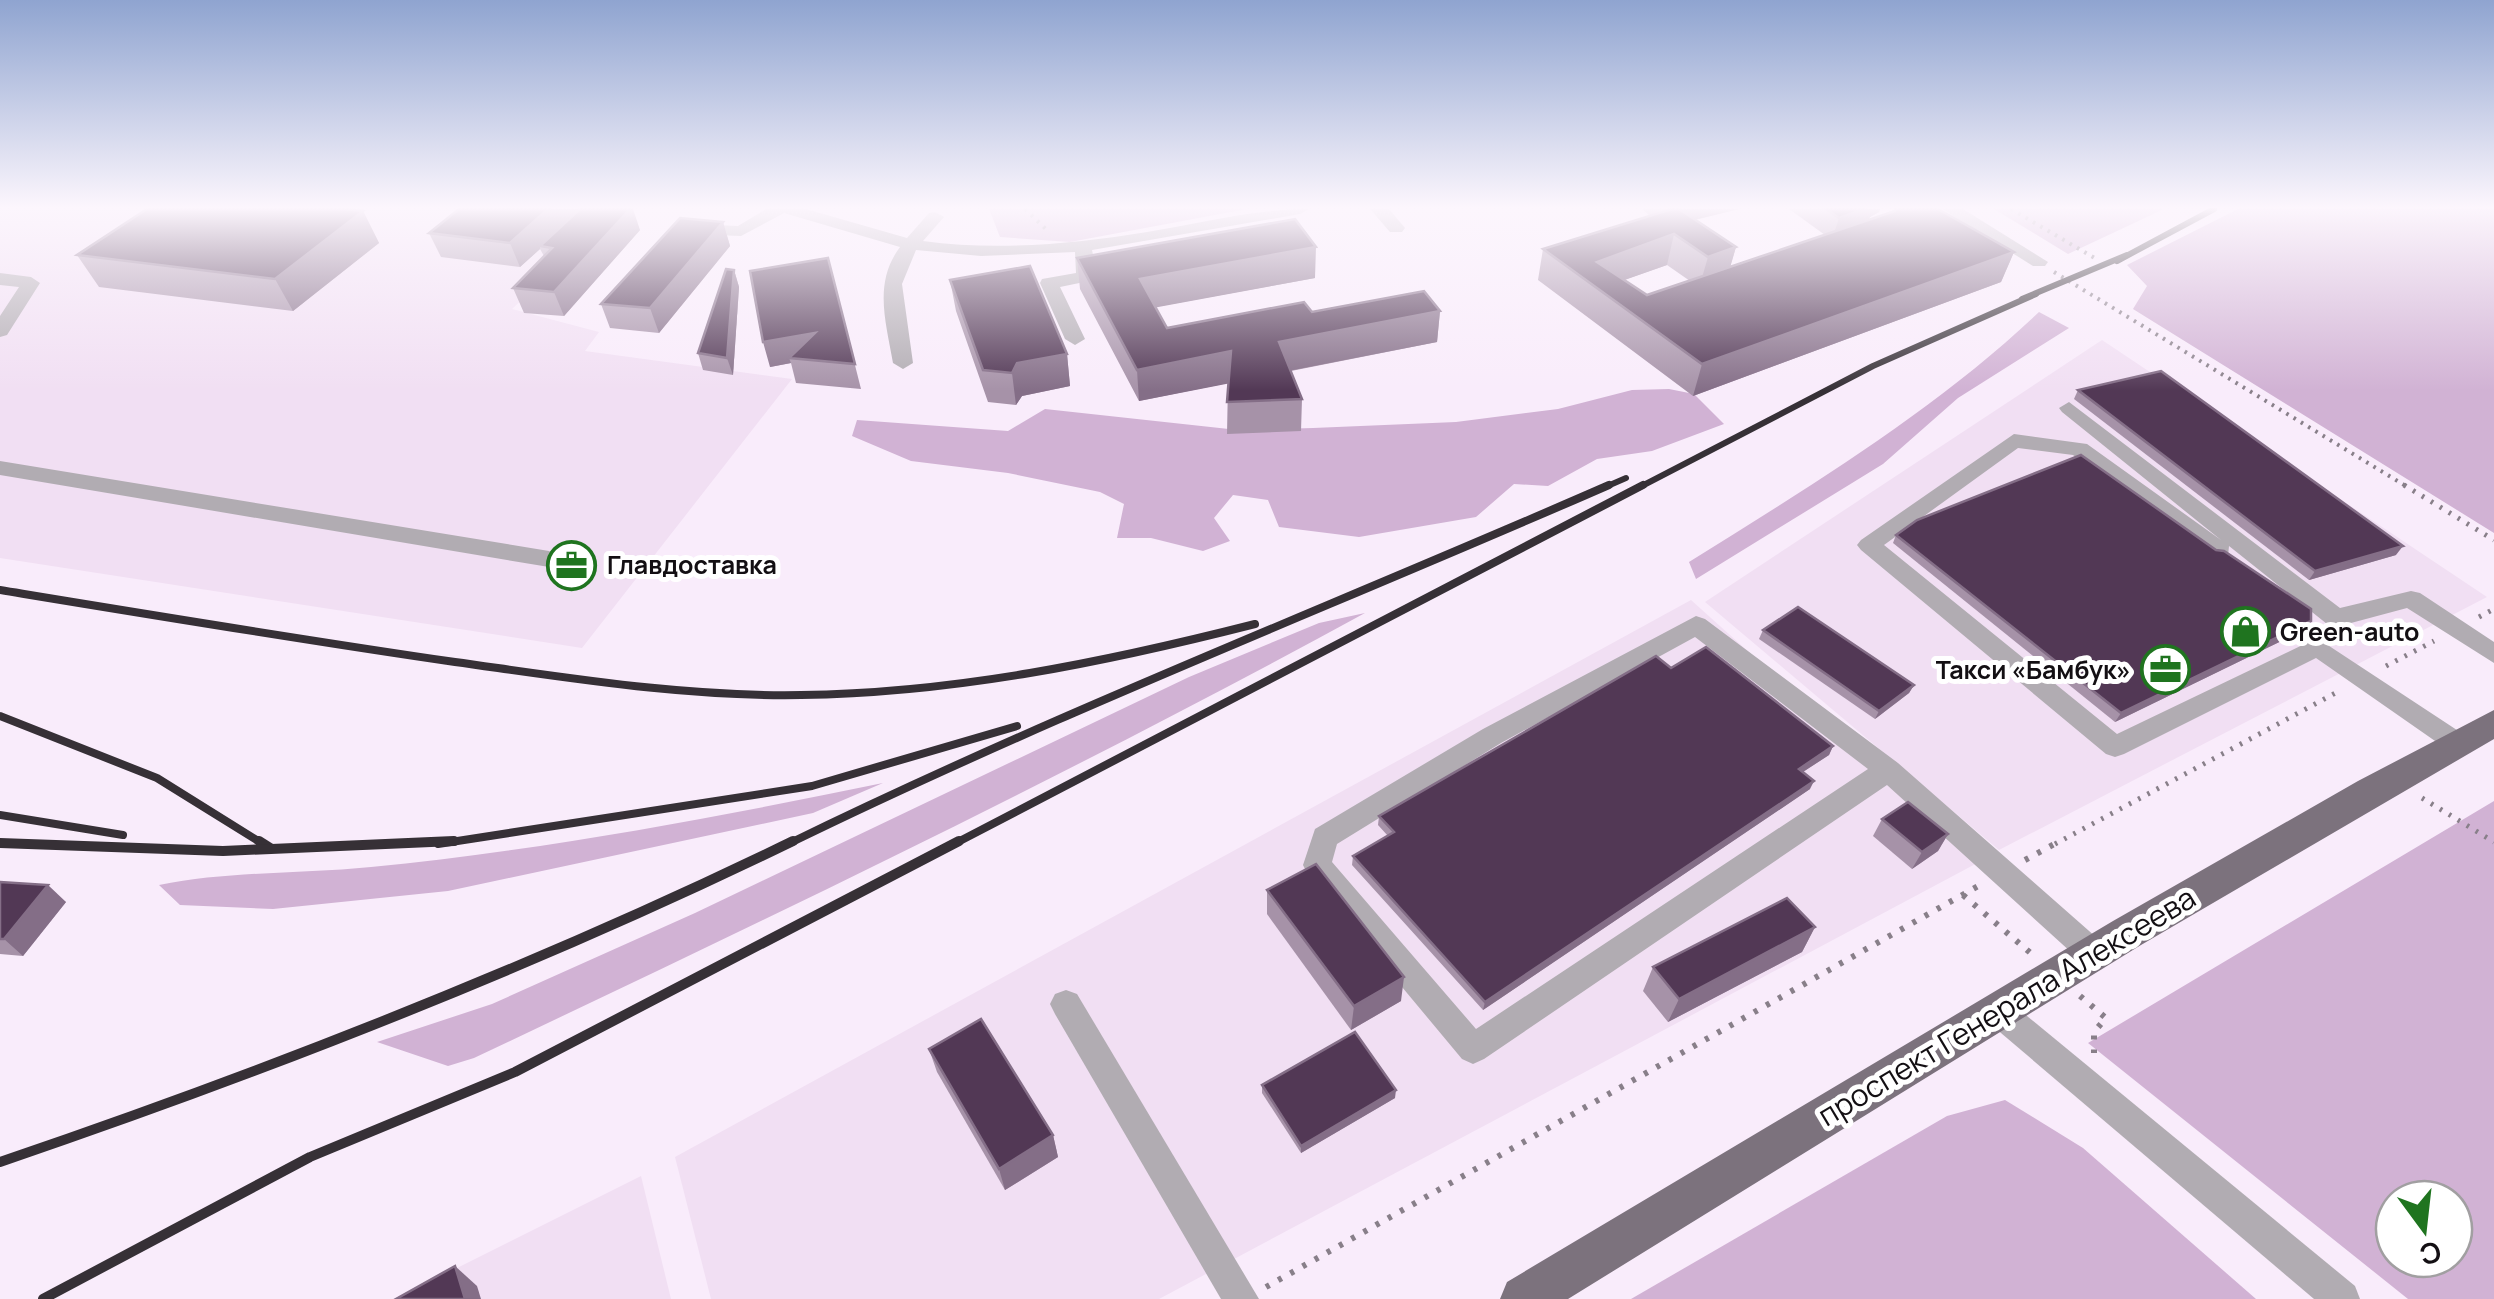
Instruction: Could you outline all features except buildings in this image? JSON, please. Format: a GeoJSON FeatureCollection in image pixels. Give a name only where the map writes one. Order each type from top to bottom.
{"type":"FeatureCollection","features":[{"type":"Feature","properties":{"kind":"main road","name":"проспект Генерала Алексеева"},"geometry":{"type":"LineString","coordinates":[[1524,1299],[2056,976],[2390,778],[2494,723]]}},
{"type":"Feature","properties":{"kind":"street"},"geometry":{"type":"LineString","coordinates":[[895,270],[890,278],[903,363]]}},
{"type":"Feature","properties":{"kind":"street"},"geometry":{"type":"LineString","coordinates":[[1075,339],[1049,283],[1082,276],[1087,270]]}},
{"type":"Feature","properties":{"kind":"street"},"geometry":{"type":"LineString","coordinates":[[0,279],[31,283],[0,332]]}},
{"type":"Feature","properties":{"kind":"street"},"geometry":{"type":"LineString","coordinates":[[2069,408],[2336,618],[2411,599],[2494,654]]}},
{"type":"Feature","properties":{"kind":"street"},"geometry":{"type":"LineString","coordinates":[[2220,550],[2079,449],[2014,441],[1868,544],[2115,748],[2317,647],[2457,743]]}},
{"type":"Feature","properties":{"kind":"street"},"geometry":{"type":"LineString","coordinates":[[0,468],[549,559]]}},
{"type":"Feature","properties":{"kind":"street"},"geometry":{"type":"LineString","coordinates":[[1888,770],[1474,1049],[1317,866],[1324,837],[1492,736],[1696,626],[1888,770],[2094,954]]}},
{"type":"Feature","properties":{"kind":"street"},"geometry":{"type":"LineString","coordinates":[[1066,1004],[1253,1293]]}},
{"type":"Feature","properties":{"kind":"street"},"geometry":{"type":"LineString","coordinates":[[1999,1012],[2342,1299]]}},
{"type":"Feature","properties":{"kind":"path"},"geometry":{"type":"LineString","coordinates":[[2050,270],[2494,540]]}},
{"type":"Feature","properties":{"kind":"path"},"geometry":{"type":"LineString","coordinates":[[1253,1293],[2001,872],[2456,629]]}},
{"type":"Feature","properties":{"kind":"path"},"geometry":{"type":"LineString","coordinates":[[2390,778],[2494,842]]}},
{"type":"Feature","properties":{"kind":"path"},"geometry":{"type":"LineString","coordinates":[[1963,895],[2056,976]]}},
{"type":"Feature","properties":{"kind":"shaded area"},"geometry":{"type":"Polygon","coordinates":[[[0,270],[553,270],[512,309],[599,332],[585,351],[792,379],[582,648],[0,558],[0,270]]]}},
{"type":"Feature","properties":{"kind":"shaded area"},"geometry":{"type":"Polygon","coordinates":[[[2131,270],[2494,270],[2494,533],[2133,309],[2147,286],[2131,270]]]}},
{"type":"Feature","properties":{"kind":"shaded area"},"geometry":{"type":"Polygon","coordinates":[[[2039,312],[2069,328],[1958,398],[1883,464],[1696,579],[1689,562],[1915,414],[2039,312]]]}},
{"type":"Feature","properties":{"kind":"shaded area"},"geometry":{"type":"Polygon","coordinates":[[[2102,340],[2487,597],[1999,850],[1705,602],[2102,340]]]}},
{"type":"Feature","properties":{"kind":"shaded area"},"geometry":{"type":"Polygon","coordinates":[[[1669,389],[1694,394],[1724,424],[1652,451],[1597,459],[1548,486],[1514,484],[1476,517],[1359,537],[1279,527],[1268,500],[1233,495],[1214,518],[1230,541],[1203,551],[1151,538],[1117,538],[1124,504],[1100,492],[1008,473],[911,461],[852,436],[857,420],[1008,431],[1045,409],[1238,430],[1456,422],[1558,409],[1632,390],[1669,389]]]}},
{"type":"Feature","properties":{"kind":"shaded area"},"geometry":{"type":"Polygon","coordinates":[[[1691,600],[1981,861],[1159,1299],[711,1299],[675,1157],[1691,600]]]}},
{"type":"Feature","properties":{"kind":"shaded area"},"geometry":{"type":"Polygon","coordinates":[[[1365,613],[1034,786],[474,1058],[448,1066],[377,1042],[492,1004],[695,913],[1189,677],[1319,623],[1365,613]]]}},
{"type":"Feature","properties":{"kind":"shaded area"},"geometry":{"type":"Polygon","coordinates":[[[883,783],[813,813],[448,891],[273,909],[180,905],[159,885],[500,852],[883,783]]]}},
{"type":"Feature","properties":{"kind":"shaded area"},"geometry":{"type":"Polygon","coordinates":[[[2494,801],[2494,1299],[2408,1299],[2383,1279],[2474,1279],[2474,1179],[2374,1179],[2374,1272],[2088,1043],[2494,801]]]}},
{"type":"Feature","properties":{"kind":"shaded area"},"geometry":{"type":"Polygon","coordinates":[[[2005,1100],[2083,1148],[2256,1299],[1631,1299],[1947,1116],[2005,1100]]]}},
{"type":"Feature","properties":{"kind":"shaded area"},"geometry":{"type":"Polygon","coordinates":[[[641,1176],[671,1299],[395,1299],[641,1176]]]}},
{"type":"Feature","properties":{"kind":"railway"},"geometry":{"type":"LineString","coordinates":[[2022,299],[2092,270]]}},
{"type":"Feature","properties":{"kind":"railway"},"geometry":{"type":"LineString","coordinates":[[1638,488],[1873,366],[2036,294]]}},
{"type":"Feature","properties":{"kind":"railway"},"geometry":{"type":"LineString","coordinates":[[1603,488],[1626,478]]}},
{"type":"Feature","properties":{"kind":"railway"},"geometry":{"type":"LineString","coordinates":[[788,844],[1093,704],[1609,485]]}},
{"type":"Feature","properties":{"kind":"railway"},"geometry":{"type":"LineString","coordinates":[[954,844],[1643,485]]}},
{"type":"Feature","properties":{"kind":"railway"},"geometry":{"type":"LineString","coordinates":[[0,590],[541,674],[671,690],[758,695],[859,693],[973,682],[1086,663],[1255,624]]}},
{"type":"Feature","properties":{"kind":"railway"},"geometry":{"type":"LineString","coordinates":[[0,716],[157,778],[263,844]]}},
{"type":"Feature","properties":{"kind":"railway"},"geometry":{"type":"LineString","coordinates":[[438,844],[812,786],[1017,726]]}},
{"type":"Feature","properties":{"kind":"railway"},"geometry":{"type":"LineString","coordinates":[[0,815],[123,835]]}},
{"type":"Feature","properties":{"kind":"railway"},"geometry":{"type":"LineString","coordinates":[[259,841],[270,848]]}},
{"type":"Feature","properties":{"kind":"railway"},"geometry":{"type":"LineString","coordinates":[[24,844],[0,843],[223,851],[454,841]]}},
{"type":"Feature","properties":{"kind":"railway"},"geometry":{"type":"LineString","coordinates":[[0,1162],[202,1091],[401,1014],[599,931],[793,841]]}},
{"type":"Feature","properties":{"kind":"railway"},"geometry":{"type":"LineString","coordinates":[[43,1299],[310,1157],[515,1072],[959,841]]}},
{"type":"Feature","properties":{"kind":"place","name":"Главдоставка"},"geometry":{"type":"Point","coordinates":[572,565]}},
{"type":"Feature","properties":{"kind":"place","name":"Green-auto"},"geometry":{"type":"Point","coordinates":[2245,632]}},
{"type":"Feature","properties":{"kind":"place","name":"Такси «Бамбук»"},"geometry":{"type":"Point","coordinates":[2166,670]}}]}
